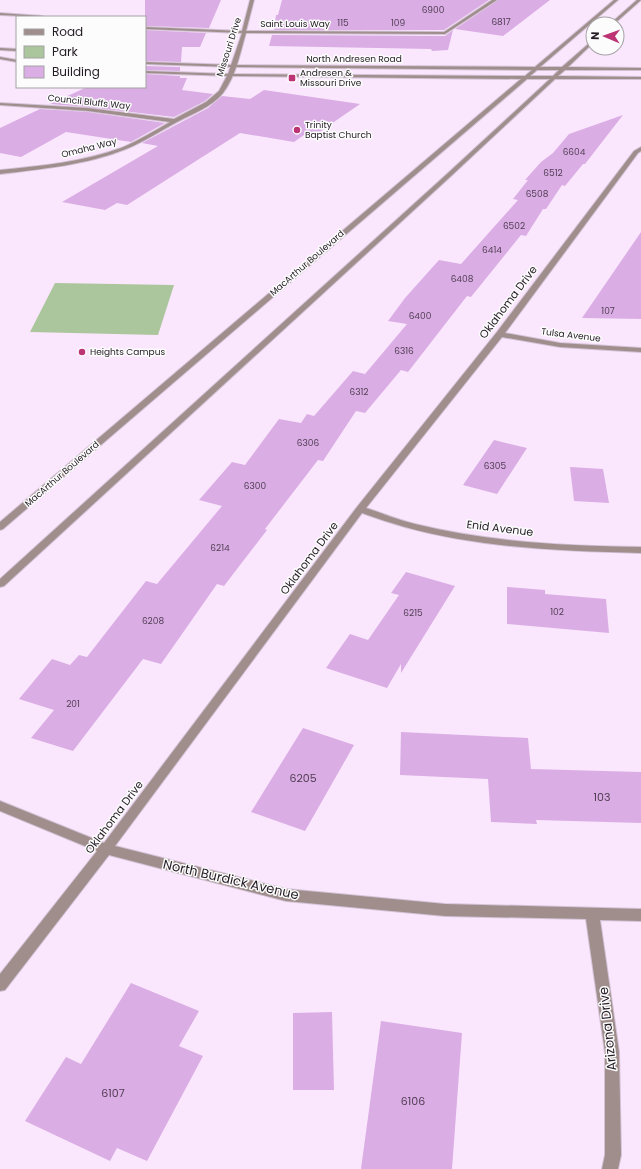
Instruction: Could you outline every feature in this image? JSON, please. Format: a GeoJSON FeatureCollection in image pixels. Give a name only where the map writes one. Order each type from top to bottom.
{"type":"FeatureCollection","features":[{"type":"Feature","properties":{"kind":"street","name":"Missouri Drive"},"geometry":{"type":"LineString","coordinates":[[175,121],[209,102],[222,91],[233,66],[252,0]]}},
{"type":"Feature","properties":{"kind":"street","name":"Saint Louis Way"},"geometry":{"type":"LineString","coordinates":[[146,28],[244,32],[445,33],[495,0]]}},
{"type":"Feature","properties":{"kind":"street","name":"MacArthur Boulevard"},"geometry":{"type":"LineString","coordinates":[[0,527],[534,68],[616,0]]}},
{"type":"Feature","properties":{"kind":"street"},"geometry":{"type":"LineString","coordinates":[[621,16],[639,0]]}},
{"type":"Feature","properties":{"kind":"street"},"geometry":{"type":"LineString","coordinates":[[0,14],[28,16]]}},
{"type":"Feature","properties":{"kind":"street"},"geometry":{"type":"LineString","coordinates":[[0,48],[16,50]]}},
{"type":"Feature","properties":{"kind":"street"},"geometry":{"type":"LineString","coordinates":[[0,584],[438,185],[585,48]]}},
{"type":"Feature","properties":{"kind":"street"},"geometry":{"type":"LineString","coordinates":[[0,58],[16,61]]}},
{"type":"Feature","properties":{"kind":"street","name":"North Andresen Road"},"geometry":{"type":"LineString","coordinates":[[146,63],[233,66],[641,69]]}},
{"type":"Feature","properties":{"kind":"street","name":"North Andresen Road"},"geometry":{"type":"LineString","coordinates":[[146,72],[230,75],[641,78]]}},
{"type":"Feature","properties":{"kind":"street","name":"Council Bluffs Way"},"geometry":{"type":"LineString","coordinates":[[0,104],[41,105],[97,110],[175,121]]}},
{"type":"Feature","properties":{"kind":"street","name":"Omaha Way"},"geometry":{"type":"LineString","coordinates":[[0,172],[35,169],[79,161],[122,149],[175,121]]}},
{"type":"Feature","properties":{"kind":"street","name":"Oklahoma Drive"},"geometry":{"type":"LineString","coordinates":[[0,985],[106,849],[360,509],[500,334],[636,152],[641,148]]}},
{"type":"Feature","properties":{"kind":"street","name":"Tulsa Avenue"},"geometry":{"type":"LineString","coordinates":[[500,334],[560,345],[641,350]]}},
{"type":"Feature","properties":{"kind":"street","name":"Enid Avenue"},"geometry":{"type":"LineString","coordinates":[[360,509],[423,529],[500,542],[584,549],[641,550]]}},
{"type":"Feature","properties":{"kind":"street","name":"North Burdick Avenue"},"geometry":{"type":"LineString","coordinates":[[0,806],[106,849],[286,895],[445,910],[641,914]]}},
{"type":"Feature","properties":{"kind":"street","name":"Arizona Drive"},"geometry":{"type":"LineString","coordinates":[[592,913],[612,1052],[613,1155],[610,1169]]}},
{"type":"Feature","properties":{"kind":"green space"},"geometry":{"type":"Polygon","coordinates":[[[55,283],[174,285],[158,335],[30,332],[55,283]]]}},
{"type":"Feature","properties":{"kind":"building"},"geometry":{"type":"Polygon","coordinates":[[[145,0],[221,0],[209,28],[146,26],[145,0]]]}},
{"type":"Feature","properties":{"kind":"building"},"geometry":{"type":"Polygon","coordinates":[[[282,0],[489,0],[444,30],[274,30],[276,15],[278,15],[282,0]]]}},
{"type":"Feature","properties":{"kind":"building"},"geometry":{"type":"Polygon","coordinates":[[[498,0],[550,0],[503,36],[455,29],[498,0]]]}},
{"type":"Feature","properties":{"kind":"building"},"geometry":{"type":"Polygon","coordinates":[[[146,30],[206,33],[200,47],[182,47],[181,62],[146,61],[146,30]]]}},
{"type":"Feature","properties":{"kind":"building"},"geometry":{"type":"Polygon","coordinates":[[[453,30],[448,50],[432,51],[431,49],[269,46],[272,35],[445,36],[453,30]]]}},
{"type":"Feature","properties":{"kind":"building"},"geometry":{"type":"Polygon","coordinates":[[[146,66],[180,67],[180,71],[146,70],[146,66]]]}},
{"type":"Feature","properties":{"kind":"building"},"geometry":{"type":"Polygon","coordinates":[[[146,74],[180,76],[180,78],[187,78],[182,90],[213,94],[205,101],[174,117],[50,104],[85,88],[146,88],[146,74]]]}},
{"type":"Feature","properties":{"kind":"building"},"geometry":{"type":"Polygon","coordinates":[[[264,90],[360,104],[318,133],[311,136],[304,135],[294,142],[240,133],[127,205],[117,203],[105,210],[62,202],[158,146],[142,143],[208,108],[222,96],[250,99],[264,90]]]}},
{"type":"Feature","properties":{"kind":"building"},"geometry":{"type":"Polygon","coordinates":[[[40,109],[88,112],[165,123],[131,142],[66,132],[21,157],[0,153],[0,128],[40,109]]]}},
{"type":"Feature","properties":{"kind":"building"},"geometry":{"type":"Polygon","coordinates":[[[623,115],[585,164],[583,164],[565,186],[562,185],[546,209],[543,209],[526,236],[521,235],[471,297],[467,296],[408,372],[401,370],[365,413],[356,411],[323,461],[318,460],[265,529],[267,530],[224,586],[217,584],[161,664],[143,659],[73,751],[31,738],[54,710],[19,699],[52,659],[70,665],[79,655],[87,657],[146,581],[157,584],[222,506],[199,500],[232,462],[245,465],[279,419],[301,423],[307,414],[314,416],[353,371],[365,374],[407,324],[388,321],[405,298],[439,260],[461,264],[518,200],[513,199],[528,180],[525,180],[541,162],[553,153],[569,134],[623,115]]]}},
{"type":"Feature","properties":{"kind":"building"},"geometry":{"type":"Polygon","coordinates":[[[641,232],[641,319],[582,318],[641,232]]]}},
{"type":"Feature","properties":{"kind":"building"},"geometry":{"type":"Polygon","coordinates":[[[494,440],[527,448],[497,494],[463,485],[494,440]]]}},
{"type":"Feature","properties":{"kind":"building"},"geometry":{"type":"Polygon","coordinates":[[[570,467],[603,469],[609,503],[574,501],[570,467]]]}},
{"type":"Feature","properties":{"kind":"building"},"geometry":{"type":"Polygon","coordinates":[[[406,572],[455,586],[401,673],[401,664],[387,688],[326,668],[350,634],[368,640],[399,595],[391,593],[406,572]]]}},
{"type":"Feature","properties":{"kind":"building"},"geometry":{"type":"Polygon","coordinates":[[[507,587],[545,590],[545,594],[606,599],[609,633],[507,624],[507,587]]]}},
{"type":"Feature","properties":{"kind":"building"},"geometry":{"type":"Polygon","coordinates":[[[303,728],[354,745],[305,831],[251,812],[303,728]]]}},
{"type":"Feature","properties":{"kind":"building"},"geometry":{"type":"Polygon","coordinates":[[[401,732],[528,738],[531,769],[641,772],[641,823],[536,820],[537,824],[491,822],[488,779],[400,775],[401,732]]]}},
{"type":"Feature","properties":{"kind":"building"},"geometry":{"type":"Polygon","coordinates":[[[131,983],[199,1011],[179,1046],[203,1056],[147,1161],[117,1148],[110,1161],[25,1121],[66,1057],[81,1064],[131,983]]]}},
{"type":"Feature","properties":{"kind":"building"},"geometry":{"type":"Polygon","coordinates":[[[332,1012],[334,1090],[293,1090],[293,1013],[332,1012]]]}},
{"type":"Feature","properties":{"kind":"building"},"geometry":{"type":"Polygon","coordinates":[[[381,1021],[462,1033],[452,1169],[361,1169],[381,1021]]]}},
{"type":"Feature","properties":{"kind":"place","name":"Andresen & Missouri Drive"},"geometry":{"type":"Point","coordinates":[292,78]}},
{"type":"Feature","properties":{"kind":"place","name":"Trinity Baptist Church"},"geometry":{"type":"Point","coordinates":[297,130]}},
{"type":"Feature","properties":{"kind":"place","name":"Heights Campus"},"geometry":{"type":"Point","coordinates":[82,352]}}]}
